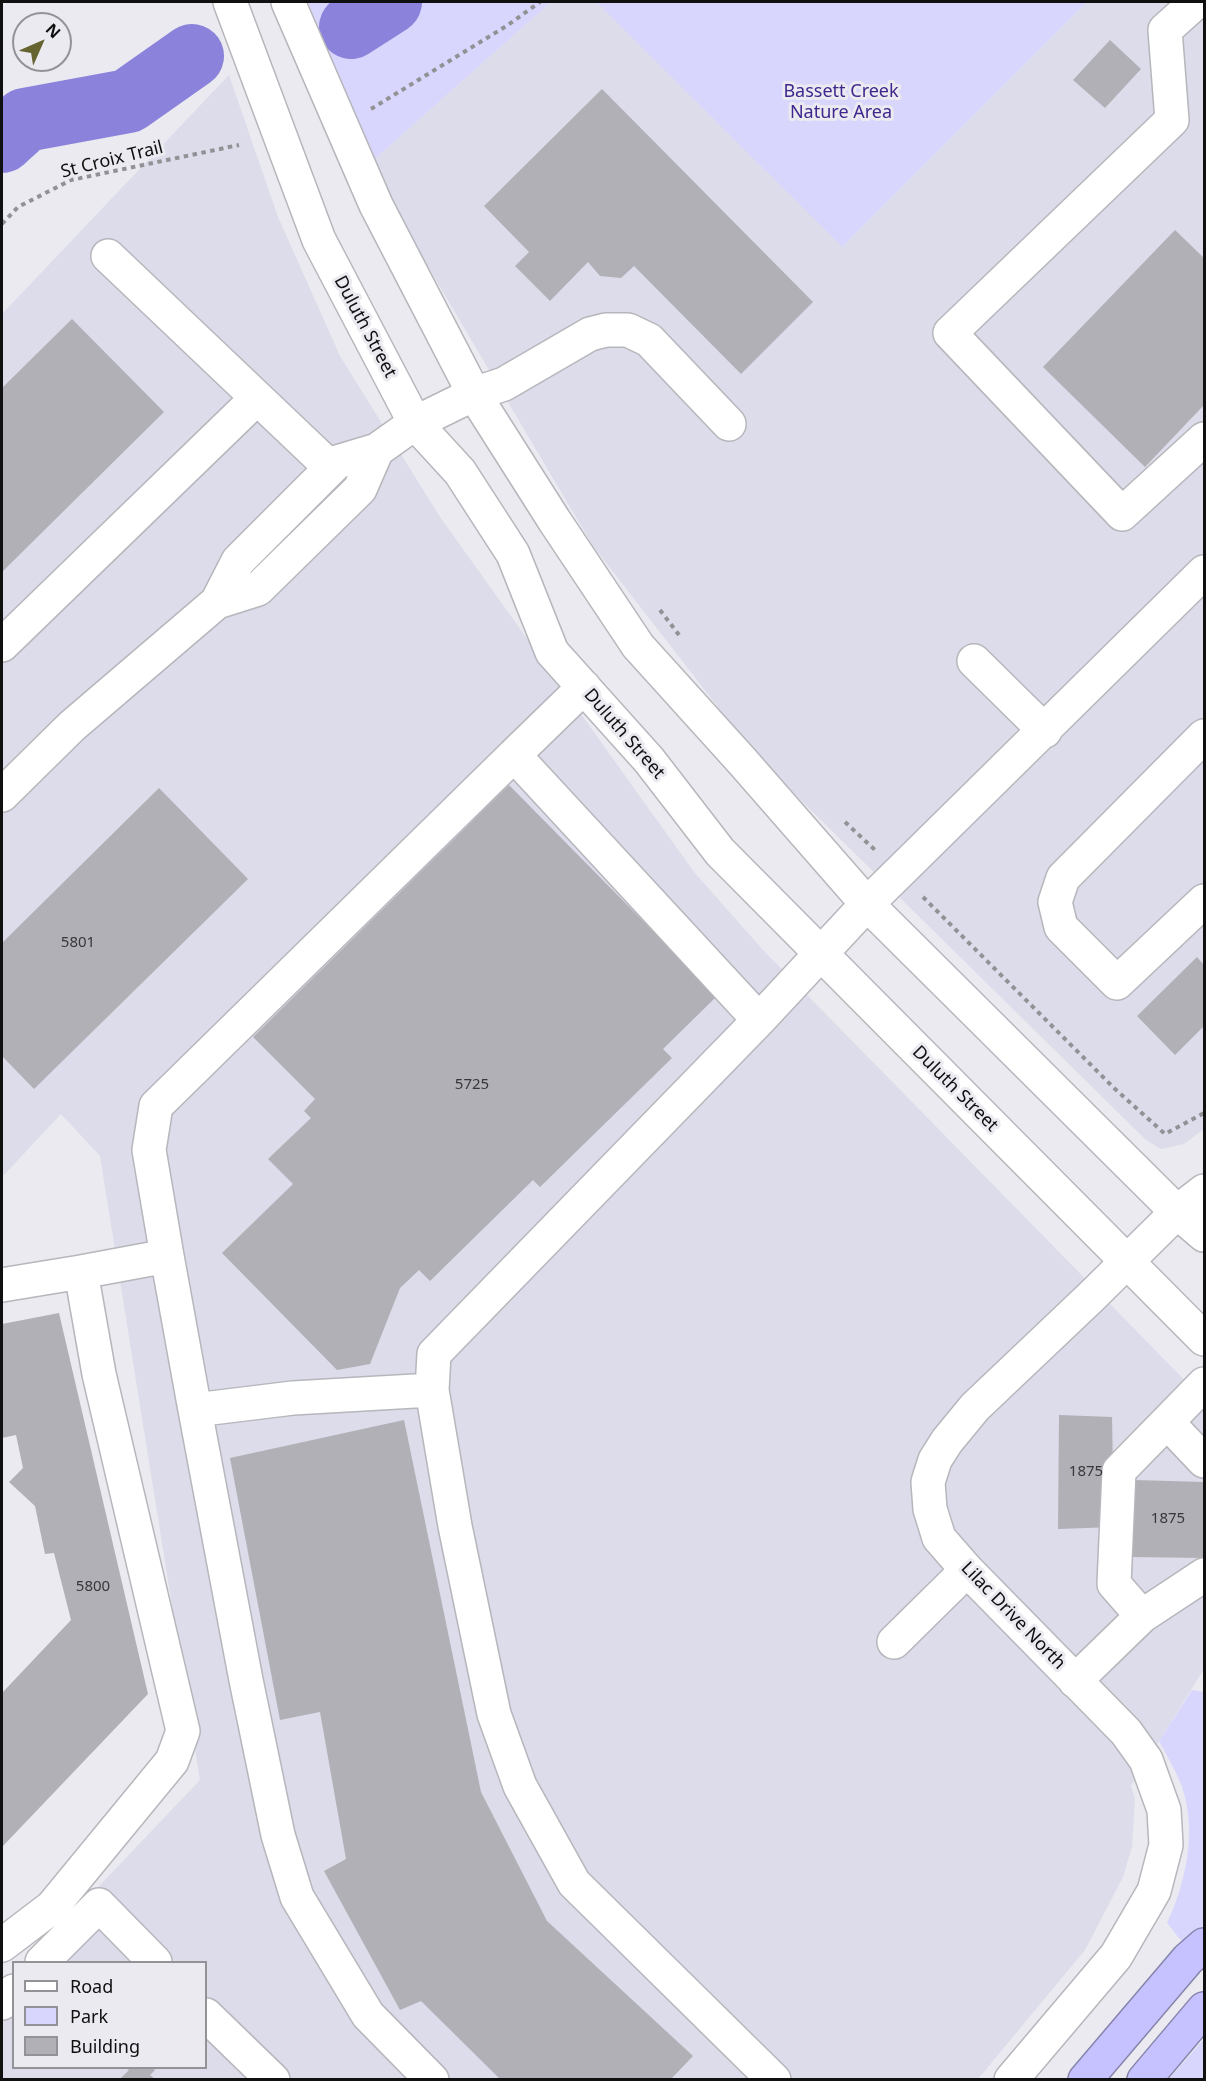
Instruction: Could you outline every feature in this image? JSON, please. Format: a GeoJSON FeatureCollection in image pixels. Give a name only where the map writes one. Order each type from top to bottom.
{"type":"FeatureCollection","features":[{"type":"Feature","properties":{"kind":"highway"},"geometry":{"type":"LineString","coordinates":[[1085,2079],[1188,1959],[1204,1945]]}},
{"type":"Feature","properties":{"kind":"highway"},"geometry":{"type":"LineString","coordinates":[[1144,2079],[1204,2008]]}},
{"type":"Feature","properties":{"kind":"street","name":"Duluth Street"},"geometry":{"type":"LineString","coordinates":[[230,2],[319,240],[415,423],[460,472],[513,554],[552,652],[649,760],[720,852],[1204,1339]]}},
{"type":"Feature","properties":{"kind":"street"},"geometry":{"type":"LineString","coordinates":[[288,2],[376,205],[474,394],[638,646],[867,904],[1177,1212],[1204,1235]]}},
{"type":"Feature","properties":{"kind":"street"},"geometry":{"type":"LineString","coordinates":[[1196,2],[1165,30],[1173,120],[950,333],[1122,514],[1204,440]]}},
{"type":"Feature","properties":{"kind":"street"},"geometry":{"type":"LineString","coordinates":[[108,256],[331,468]]}},
{"type":"Feature","properties":{"kind":"street"},"geometry":{"type":"LineString","coordinates":[[2,795],[72,726],[217,602],[238,561],[337,462],[377,450],[415,423],[474,394],[504,384],[590,334],[606,330],[628,330],[649,340],[729,424]]}},
{"type":"Feature","properties":{"kind":"street"},"geometry":{"type":"LineString","coordinates":[[2,645],[257,398]]}},
{"type":"Feature","properties":{"kind":"street"},"geometry":{"type":"LineString","coordinates":[[217,602],[258,589],[360,489],[377,450]]}},
{"type":"Feature","properties":{"kind":"street"},"geometry":{"type":"LineString","coordinates":[[774,2079],[574,1883],[520,1786],[494,1714],[455,1526],[432,1390],[434,1354],[759,1020],[867,904],[1204,572]]}},
{"type":"Feature","properties":{"kind":"street"},"geometry":{"type":"LineString","coordinates":[[974,661],[1045,731]]}},
{"type":"Feature","properties":{"kind":"street"},"geometry":{"type":"LineString","coordinates":[[432,2079],[368,2015],[297,1897],[276,1824],[246,1680],[149,1150],[156,1106],[584,687]]}},
{"type":"Feature","properties":{"kind":"street"},"geometry":{"type":"LineString","coordinates":[[1204,736],[1063,878],[1055,902],[1061,927],[1117,983],[1204,901]]}},
{"type":"Feature","properties":{"kind":"street"},"geometry":{"type":"LineString","coordinates":[[514,755],[759,1020]]}},
{"type":"Feature","properties":{"kind":"street","name":"Lilac Drive North"},"geometry":{"type":"LineString","coordinates":[[1011,2079],[1116,1956],[1154,1891],[1166,1845],[1164,1810],[1146,1760],[1126,1732],[967,1570],[939,1538],[930,1509],[928,1482],[935,1460],[947,1441],[975,1407],[1177,1212],[1204,1191]]}},
{"type":"Feature","properties":{"kind":"street"},"geometry":{"type":"LineString","coordinates":[[2,1285],[167,1256]]}},
{"type":"Feature","properties":{"kind":"street"},"geometry":{"type":"LineString","coordinates":[[2,1945],[52,1907],[171,1761],[183,1731],[99,1374],[81,1272]]}},
{"type":"Feature","properties":{"kind":"street"},"geometry":{"type":"LineString","coordinates":[[1142,1616],[1114,1584],[1119,1471],[1204,1384]]}},
{"type":"Feature","properties":{"kind":"street"},"geometry":{"type":"LineString","coordinates":[[195,1410],[293,1398],[432,1390]]}},
{"type":"Feature","properties":{"kind":"street"},"geometry":{"type":"LineString","coordinates":[[1167,1422],[1204,1461]]}},
{"type":"Feature","properties":{"kind":"street"},"geometry":{"type":"LineString","coordinates":[[894,1642],[967,1570]]}},
{"type":"Feature","properties":{"kind":"street"},"geometry":{"type":"LineString","coordinates":[[1075,1681],[1142,1616],[1204,1575]]}},
{"type":"Feature","properties":{"kind":"street"},"geometry":{"type":"LineString","coordinates":[[43,1961],[99,1905],[154,1961]]}},
{"type":"Feature","properties":{"kind":"street"},"geometry":{"type":"LineString","coordinates":[[207,2016],[273,2079]]}},
{"type":"Feature","properties":{"kind":"path"},"geometry":{"type":"LineString","coordinates":[[371,110],[508,25],[540,2]]}},
{"type":"Feature","properties":{"kind":"path","name":"St Croix Trail"},"geometry":{"type":"LineString","coordinates":[[2,224],[18,207],[71,180],[239,145]]}},
{"type":"Feature","properties":{"kind":"path"},"geometry":{"type":"LineString","coordinates":[[653,601],[681,638]]}},
{"type":"Feature","properties":{"kind":"path"},"geometry":{"type":"LineString","coordinates":[[843,819],[1114,1088],[1166,1134],[1204,1113]]}},
{"type":"Feature","properties":{"kind":"shaded area"},"geometry":{"type":"Polygon","coordinates":[[[551,2],[596,2],[842,247],[1087,2],[1204,2],[1204,1129],[1184,1144],[1161,1149],[1146,1140],[756,756],[593,546],[368,165],[551,2]]]}},
{"type":"Feature","properties":{"kind":"shaded area"},"geometry":{"type":"Polygon","coordinates":[[[229,75],[278,217],[340,356],[440,517],[694,872],[763,950],[1204,1400],[1204,1669],[1131,1786],[1135,1798],[1132,1847],[1123,1877],[1085,1950],[978,2079],[2,2079],[2,1989],[12,1978],[12,2069],[207,2069],[207,1961],[28,1961],[200,1780],[100,1156],[61,1114],[2,1177],[2,314],[229,75]]]}},
{"type":"Feature","properties":{"kind":"green space"},"geometry":{"type":"Polygon","coordinates":[[[308,2],[551,2],[368,165],[308,2]]]}},
{"type":"Feature","properties":{"kind":"green space","name":"Bassett Creek Nature Area"},"geometry":{"type":"Polygon","coordinates":[[[596,2],[1087,2],[842,247],[596,2]]]}},
{"type":"Feature","properties":{"kind":"green space"},"geometry":{"type":"Polygon","coordinates":[[[1192,1690],[1204,1692],[1204,1925],[1185,1943],[1167,1923],[1184,1874],[1189,1821],[1180,1781],[1159,1741],[1192,1690]]]}},
{"type":"Feature","properties":{"kind":"green space"},"geometry":{"type":"Polygon","coordinates":[[[1204,2039],[1204,2079],[1169,2079],[1204,2039]]]}},
{"type":"Feature","properties":{"kind":"building"},"geometry":{"type":"Polygon","coordinates":[[[1110,40],[1141,69],[1105,108],[1073,80],[1110,40]]]}},
{"type":"Feature","properties":{"kind":"building"},"geometry":{"type":"Polygon","coordinates":[[[602,89],[813,302],[741,374],[634,266],[621,278],[600,276],[588,262],[550,301],[515,266],[529,252],[484,206],[602,89]]]}},
{"type":"Feature","properties":{"kind":"building"},"geometry":{"type":"Polygon","coordinates":[[[1175,230],[1204,258],[1204,405],[1145,467],[1043,367],[1175,230]]]}},
{"type":"Feature","properties":{"kind":"building"},"geometry":{"type":"Polygon","coordinates":[[[72,319],[164,412],[2,572],[2,388],[72,319]]]}},
{"type":"Feature","properties":{"kind":"building"},"geometry":{"type":"Polygon","coordinates":[[[509,785],[717,996],[663,1049],[672,1058],[540,1187],[533,1180],[430,1281],[419,1270],[400,1288],[370,1364],[337,1370],[222,1253],[293,1184],[268,1159],[311,1118],[304,1111],[315,1099],[253,1037],[509,785]]]}},
{"type":"Feature","properties":{"kind":"building"},"geometry":{"type":"Polygon","coordinates":[[[159,788],[248,879],[34,1089],[2,1056],[2,943],[159,788]]]}},
{"type":"Feature","properties":{"kind":"building"},"geometry":{"type":"Polygon","coordinates":[[[1197,957],[1204,965],[1204,1026],[1175,1055],[1137,1016],[1197,957]]]}},
{"type":"Feature","properties":{"kind":"building"},"geometry":{"type":"Polygon","coordinates":[[[59,1313],[148,1694],[2,1847],[2,1693],[71,1620],[54,1553],[45,1554],[35,1506],[9,1482],[23,1468],[16,1435],[2,1438],[2,1324],[59,1313]]]}},
{"type":"Feature","properties":{"kind":"building"},"geometry":{"type":"Polygon","coordinates":[[[1059,1415],[1112,1417],[1114,1527],[1058,1529],[1059,1415]]]}},
{"type":"Feature","properties":{"kind":"building"},"geometry":{"type":"Polygon","coordinates":[[[404,1420],[481,1792],[547,1921],[693,2056],[670,2080],[501,2080],[421,2001],[400,2010],[324,1871],[346,1859],[320,1712],[280,1720],[230,1458],[404,1420]]]}},
{"type":"Feature","properties":{"kind":"building"},"geometry":{"type":"Polygon","coordinates":[[[1134,1480],[1204,1482],[1204,1558],[1131,1557],[1134,1480]]]}},
{"type":"Feature","properties":{"kind":"building"},"geometry":{"type":"Polygon","coordinates":[[[128,2069],[154,2069],[150,2075],[156,2080],[119,2080],[129,2070],[128,2069]]]}},
{"type":"Feature","properties":{"kind":"waterway"},"geometry":{"type":"LineString","coordinates":[[351,27],[390,2]]}},
{"type":"Feature","properties":{"kind":"waterway"},"geometry":{"type":"LineString","coordinates":[[2,141],[25,120],[128,101],[192,56]]}}]}
